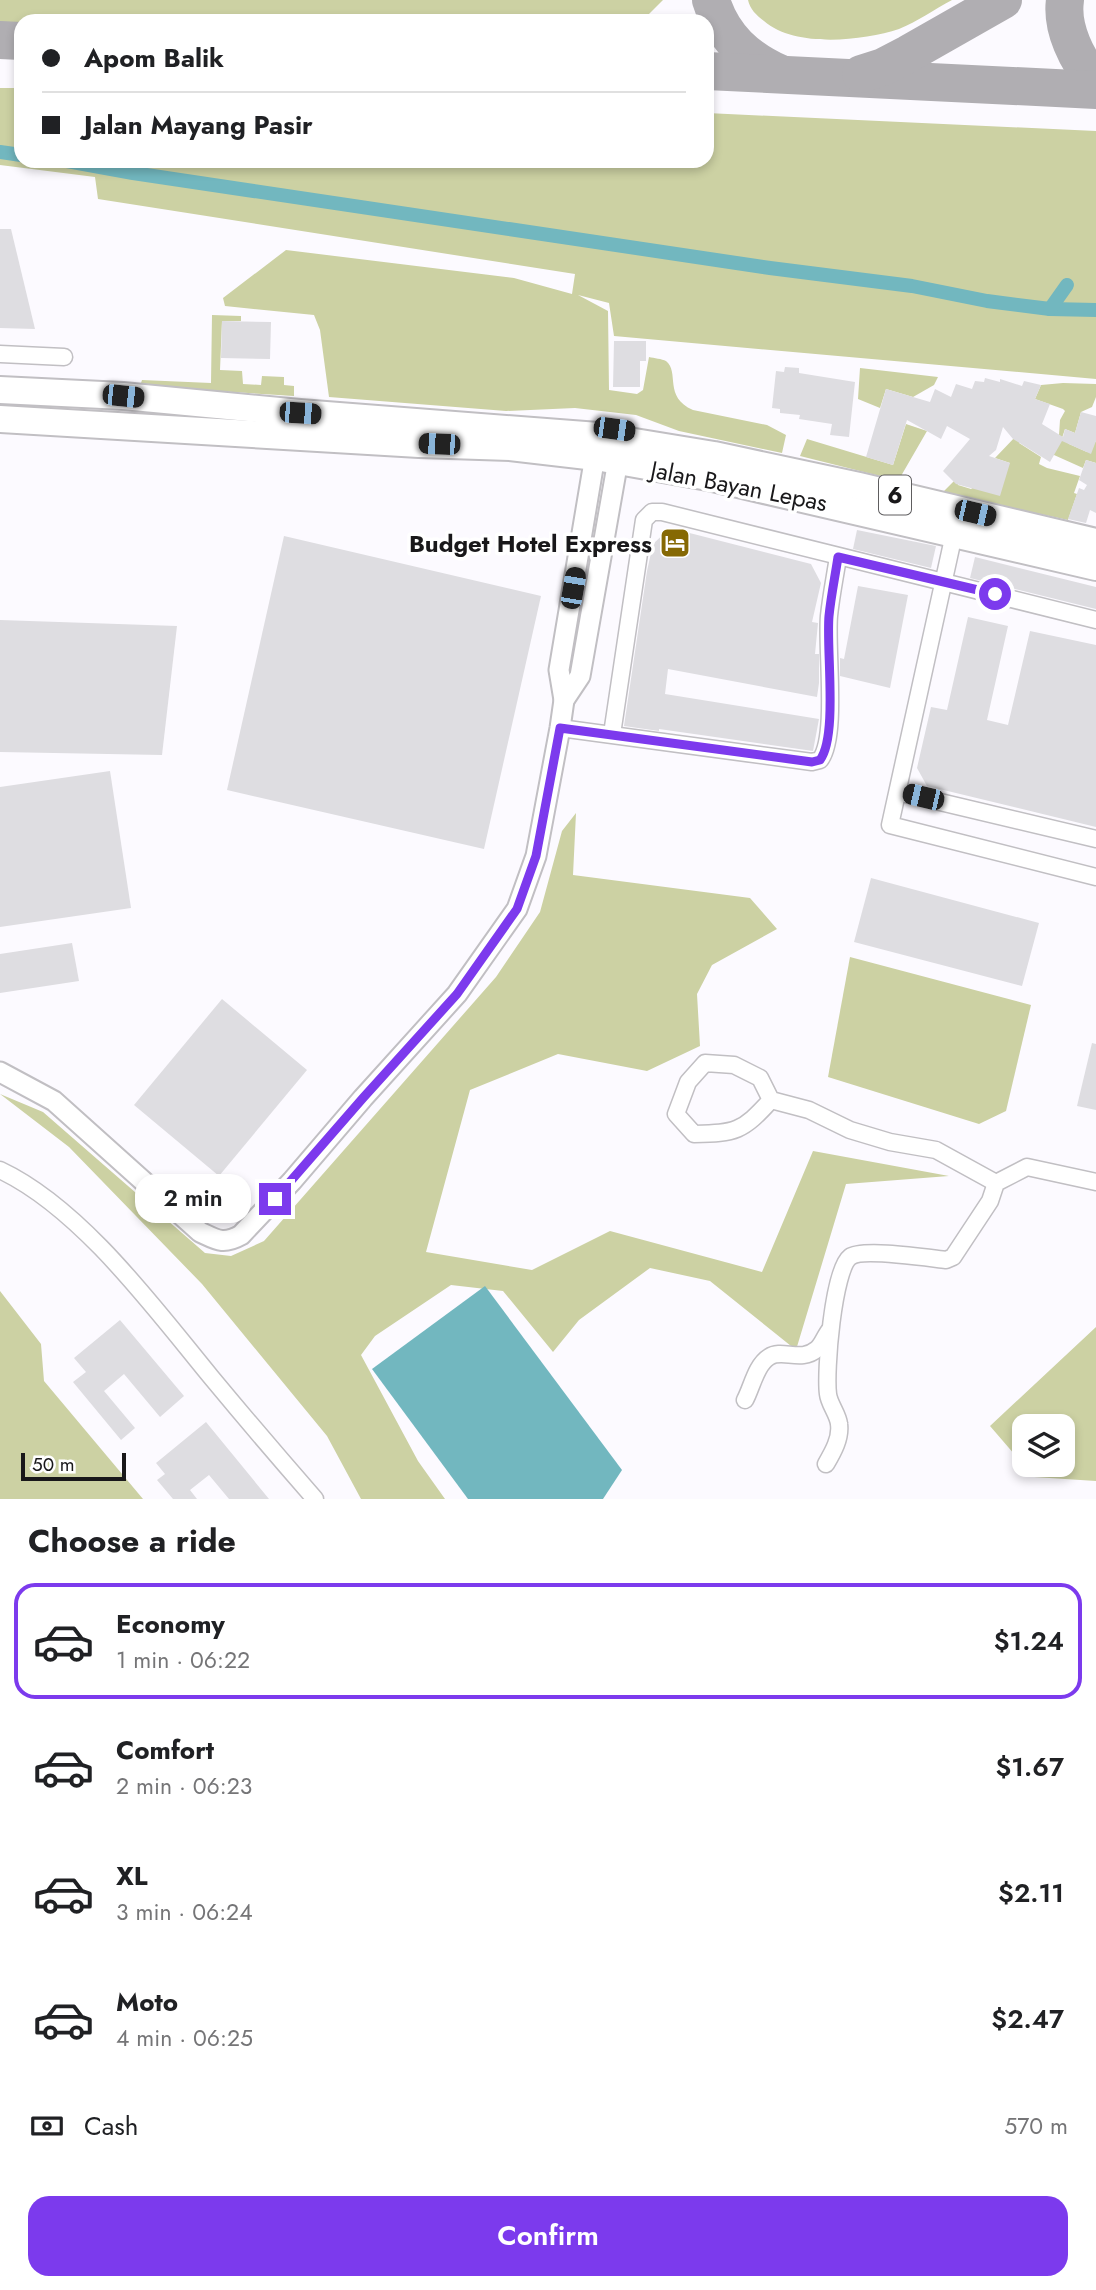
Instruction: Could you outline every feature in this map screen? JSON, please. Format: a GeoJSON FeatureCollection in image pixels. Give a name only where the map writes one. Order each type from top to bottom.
{"type":"FeatureCollection","features":[{"type":"Feature","properties":{"kind":"highway","name":"Jalan Bayan Lepas"},"geometry":{"type":"LineString","coordinates":[[0,390],[123,396],[300,413],[521,429],[609,449],[722,480],[1096,567]]}},
{"type":"Feature","properties":{"kind":"highway","name":"Jalan Bayan Lepas"},"geometry":{"type":"LineString","coordinates":[[0,419],[510,447],[693,451],[859,486],[1096,542]]}},
{"type":"Feature","properties":{"kind":"highway"},"geometry":{"type":"LineString","coordinates":[[521,429],[588,425],[640,433],[693,451]]}},
{"type":"Feature","properties":{"kind":"street"},"geometry":{"type":"LineString","coordinates":[[0,354],[64,357]]}},
{"type":"Feature","properties":{"kind":"street"},"geometry":{"type":"LineString","coordinates":[[0,1072],[54,1101],[200,1232],[218,1241],[230,1241],[241,1235],[457,994],[517,909],[536,856],[564,700],[559,670],[609,449]]}},
{"type":"Feature","properties":{"kind":"street"},"geometry":{"type":"LineString","coordinates":[[612,734],[645,520],[652,512],[662,512],[1096,620]]}},
{"type":"Feature","properties":{"kind":"street"},"geometry":{"type":"LineString","coordinates":[[954,534],[890,825],[1096,877]]}},
{"type":"Feature","properties":{"kind":"street"},"geometry":{"type":"LineString","coordinates":[[560,728],[812,762],[820,760],[825,753],[830,715],[829,618],[838,557]]}},
{"type":"Feature","properties":{"kind":"street"},"geometry":{"type":"LineString","coordinates":[[898,792],[1096,839]]}},
{"type":"Feature","properties":{"kind":"street"},"geometry":{"type":"LineString","coordinates":[[771,1100],[752,1121],[730,1133],[694,1134],[676,1114],[688,1082],[705,1063],[734,1065],[760,1078],[771,1100],[809,1111],[850,1130],[890,1142],[936,1150],[996,1183]]}},
{"type":"Feature","properties":{"kind":"street"},"geometry":{"type":"LineString","coordinates":[[826,1464],[834,1451],[839,1423],[828,1393],[831,1329],[838,1279],[850,1257],[865,1253],[946,1260],[953,1257],[990,1201],[996,1183],[1027,1167],[1096,1182]]}},
{"type":"Feature","properties":{"kind":"street"},"geometry":{"type":"LineString","coordinates":[[0,1170],[21,1180],[62,1212],[100,1247],[315,1499]]}},
{"type":"Feature","properties":{"kind":"street"},"geometry":{"type":"LineString","coordinates":[[745,1400],[762,1363],[768,1357],[775,1354],[800,1357],[808,1354],[817,1349],[831,1329]]}},
{"type":"Feature","properties":{"kind":"green space"},"geometry":{"type":"Polygon","coordinates":[[[0,0],[663,0],[649,14],[14,14],[14,27],[0,27],[0,0]]]}},
{"type":"Feature","properties":{"kind":"green space"},"geometry":{"type":"Polygon","coordinates":[[[748,0],[952,0],[899,29],[867,37],[829,40],[811,39],[777,30],[756,14],[748,0]]]}},
{"type":"Feature","properties":{"kind":"green space"},"geometry":{"type":"Polygon","coordinates":[[[0,88],[14,88],[14,167],[0,165],[0,88]]]}},
{"type":"Feature","properties":{"kind":"green space"},"geometry":{"type":"Polygon","coordinates":[[[714,113],[1096,131],[1096,379],[614,336],[609,303],[578,295],[608,311],[609,390],[637,394],[643,390],[649,357],[664,360],[670,366],[675,392],[684,405],[693,410],[767,425],[786,435],[782,453],[679,431],[636,415],[575,408],[506,411],[329,397],[320,330],[314,315],[225,306],[223,298],[286,250],[514,278],[572,294],[575,274],[98,199],[95,177],[24,168],[714,168],[714,113]]]}},
{"type":"Feature","properties":{"kind":"green space"},"geometry":{"type":"Polygon","coordinates":[[[212,315],[241,316],[241,321],[222,321],[220,370],[242,371],[243,384],[261,385],[262,376],[284,377],[284,385],[294,386],[294,396],[140,386],[142,380],[211,383],[212,315]]]}},
{"type":"Feature","properties":{"kind":"green space"},"geometry":{"type":"Polygon","coordinates":[[[860,368],[938,377],[934,385],[913,397],[886,389],[880,408],[858,399],[860,368]]]}},
{"type":"Feature","properties":{"kind":"green space"},"geometry":{"type":"Polygon","coordinates":[[[1096,384],[1096,397],[1092,407],[1081,412],[1075,433],[1065,429],[1062,438],[1087,452],[1096,441],[1096,463],[1086,460],[1083,468],[1054,455],[1019,434],[1050,449],[1059,435],[1060,420],[1065,411],[1035,399],[1041,385],[1096,384]]]}},
{"type":"Feature","properties":{"kind":"green space"},"geometry":{"type":"Polygon","coordinates":[[[906,424],[927,431],[896,480],[800,456],[807,439],[893,465],[906,424]]]}},
{"type":"Feature","properties":{"kind":"green space"},"geometry":{"type":"Polygon","coordinates":[[[1016,436],[1020,438],[1019,443],[1041,457],[1039,464],[1080,476],[1068,520],[942,493],[957,478],[958,485],[971,489],[1010,463],[995,458],[1016,436]]]}},
{"type":"Feature","properties":{"kind":"green space"},"geometry":{"type":"Polygon","coordinates":[[[576,813],[573,875],[750,898],[777,929],[712,965],[697,994],[700,1046],[647,1071],[558,1054],[470,1090],[426,1252],[532,1270],[610,1231],[762,1272],[813,1151],[949,1176],[846,1184],[796,1350],[710,1281],[650,1268],[579,1320],[553,1352],[503,1291],[451,1285],[375,1336],[361,1355],[418,1461],[445,1499],[361,1499],[327,1436],[202,1284],[69,1147],[0,1094],[43,1112],[205,1253],[231,1256],[264,1241],[496,977],[540,912],[562,831],[576,813]]]}},
{"type":"Feature","properties":{"kind":"green space"},"geometry":{"type":"Polygon","coordinates":[[[850,957],[1031,1005],[1006,1111],[979,1124],[828,1077],[850,957]]]}},
{"type":"Feature","properties":{"kind":"green space"},"geometry":{"type":"Polygon","coordinates":[[[0,1291],[41,1344],[44,1381],[143,1499],[0,1499],[0,1291]]]}},
{"type":"Feature","properties":{"kind":"green space"},"geometry":{"type":"Polygon","coordinates":[[[1096,1327],[1096,1481],[1034,1477],[1075,1477],[1075,1414],[1012,1414],[1012,1452],[990,1426],[1096,1327]]]}},
{"type":"Feature","properties":{"kind":"water"},"geometry":{"type":"Polygon","coordinates":[[[485,1286],[622,1470],[603,1499],[468,1499],[372,1369],[485,1286]]]}},
{"type":"Feature","properties":{"kind":"building"},"geometry":{"type":"Polygon","coordinates":[[[0,229],[11,229],[35,329],[0,328],[0,229]]]}},
{"type":"Feature","properties":{"kind":"building"},"geometry":{"type":"Polygon","coordinates":[[[222,321],[271,322],[270,359],[221,358],[222,321]]]}},
{"type":"Feature","properties":{"kind":"building"},"geometry":{"type":"Polygon","coordinates":[[[614,341],[646,341],[646,361],[640,361],[640,387],[613,387],[614,341]]]}},
{"type":"Feature","properties":{"kind":"building"},"geometry":{"type":"Polygon","coordinates":[[[785,367],[799,368],[799,373],[855,382],[849,437],[830,435],[832,424],[799,419],[800,415],[780,413],[780,409],[772,408],[776,371],[784,372],[785,367]]]}},
{"type":"Feature","properties":{"kind":"building"},"geometry":{"type":"Polygon","coordinates":[[[985,378],[1000,382],[1000,379],[1022,386],[1024,381],[1041,385],[1035,399],[1050,404],[1042,424],[1063,437],[1065,429],[1075,433],[1081,412],[1096,416],[1096,441],[1091,454],[1062,441],[1050,462],[1013,439],[1003,427],[996,450],[989,456],[1010,463],[1000,496],[956,484],[943,471],[970,439],[947,426],[941,439],[907,420],[893,465],[866,457],[886,389],[930,402],[935,389],[951,397],[956,384],[972,389],[975,381],[984,382],[985,378]]]}},
{"type":"Feature","properties":{"kind":"building"},"geometry":{"type":"Polygon","coordinates":[[[1086,460],[1096,463],[1096,513],[1090,510],[1086,523],[1068,519],[1079,488],[1084,490],[1087,485],[1079,480],[1086,460]]]}},
{"type":"Feature","properties":{"kind":"building"},"geometry":{"type":"Polygon","coordinates":[[[670,528],[811,564],[821,583],[812,622],[818,623],[815,654],[819,654],[817,697],[668,669],[665,694],[819,719],[813,751],[624,726],[653,544],[670,528]]]}},
{"type":"Feature","properties":{"kind":"building"},"geometry":{"type":"Polygon","coordinates":[[[857,530],[936,546],[931,568],[853,549],[857,530]]]}},
{"type":"Feature","properties":{"kind":"building"},"geometry":{"type":"Polygon","coordinates":[[[284,536],[541,596],[484,849],[227,790],[284,536]]]}},
{"type":"Feature","properties":{"kind":"building"},"geometry":{"type":"Polygon","coordinates":[[[975,557],[1096,587],[1096,609],[970,578],[975,557]]]}},
{"type":"Feature","properties":{"kind":"building"},"geometry":{"type":"Polygon","coordinates":[[[858,586],[908,595],[890,688],[840,676],[840,658],[844,659],[858,586]]]}},
{"type":"Feature","properties":{"kind":"building"},"geometry":{"type":"Polygon","coordinates":[[[968,617],[1008,626],[987,720],[1008,725],[1030,631],[1096,645],[1096,827],[927,786],[917,768],[931,707],[947,710],[968,617]]]}},
{"type":"Feature","properties":{"kind":"building"},"geometry":{"type":"Polygon","coordinates":[[[0,620],[177,626],[162,755],[0,752],[0,620]]]}},
{"type":"Feature","properties":{"kind":"building"},"geometry":{"type":"Polygon","coordinates":[[[110,771],[131,908],[0,927],[0,787],[110,771]]]}},
{"type":"Feature","properties":{"kind":"building"},"geometry":{"type":"Polygon","coordinates":[[[871,878],[1039,923],[1022,986],[854,942],[871,878]]]}},
{"type":"Feature","properties":{"kind":"building"},"geometry":{"type":"Polygon","coordinates":[[[72,943],[79,981],[0,993],[0,954],[72,943]]]}},
{"type":"Feature","properties":{"kind":"building"},"geometry":{"type":"Polygon","coordinates":[[[222,999],[307,1070],[219,1176],[134,1105],[222,999]]]}},
{"type":"Feature","properties":{"kind":"building"},"geometry":{"type":"Polygon","coordinates":[[[1092,1043],[1096,1044],[1096,1110],[1077,1106],[1092,1043]]]}},
{"type":"Feature","properties":{"kind":"building"},"geometry":{"type":"Polygon","coordinates":[[[120,1320],[184,1396],[160,1417],[124,1374],[104,1391],[135,1428],[121,1440],[73,1382],[86,1372],[74,1358],[120,1320]]]}},
{"type":"Feature","properties":{"kind":"building"},"geometry":{"type":"Polygon","coordinates":[[[206,1422],[269,1499],[229,1499],[209,1475],[190,1490],[197,1499],[173,1499],[157,1480],[165,1474],[156,1463],[206,1422]]]}},
{"type":"Feature","properties":{"kind":"waterway"},"geometry":{"type":"LineString","coordinates":[[0,152],[14,154]]}},
{"type":"Feature","properties":{"kind":"waterway"},"geometry":{"type":"LineString","coordinates":[[106,168],[770,268],[912,286],[987,301],[1050,309],[1096,310]]}},
{"type":"Feature","properties":{"kind":"waterway"},"geometry":{"type":"LineString","coordinates":[[1050,309],[1067,285]]}},
{"type":"Feature","properties":{"kind":"taxiway"},"geometry":{"type":"LineString","coordinates":[[711,0],[722,25],[737,45],[757,61],[781,74]]}},
{"type":"Feature","properties":{"kind":"taxiway"},"geometry":{"type":"LineString","coordinates":[[861,74],[883,67],[908,54],[1003,0]]}},
{"type":"Feature","properties":{"kind":"taxiway"},"geometry":{"type":"LineString","coordinates":[[1065,0],[1065,22],[1072,44],[1096,82]]}},
{"type":"Feature","properties":{"kind":"taxiway"},"geometry":{"type":"LineString","coordinates":[[0,40],[14,41]]}},
{"type":"Feature","properties":{"kind":"taxiway"},"geometry":{"type":"LineString","coordinates":[[714,71],[1096,90]]}},
{"type":"Feature","properties":{"kind":"place","name":"Budget Hotel Express"},"geometry":{"type":"Point","coordinates":[675,543]}},
{"type":"Feature","properties":{"kind":"route"},"geometry":{"type":"LineString","coordinates":[[275,1199],[457,994],[517,909],[536,856],[560,728],[812,762],[820,760],[825,753],[830,715],[829,618],[838,557],[995,594]]}}]}
